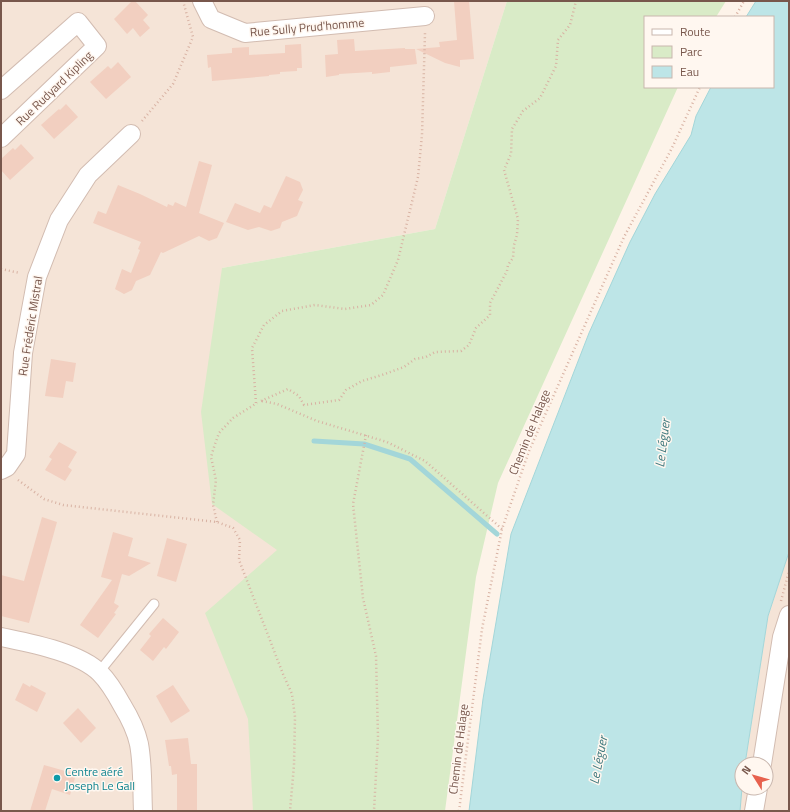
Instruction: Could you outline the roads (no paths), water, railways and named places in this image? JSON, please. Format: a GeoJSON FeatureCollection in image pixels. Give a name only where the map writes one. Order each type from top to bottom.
{"type":"FeatureCollection","features":[{"type":"Feature","properties":{"kind":"street","name":"Rue Sully Prud'homme"},"geometry":{"type":"LineString","coordinates":[[202,1],[211,19],[245,33],[425,16]]}},
{"type":"Feature","properties":{"kind":"street","name":"Rue Rudyard Kipling"},"geometry":{"type":"LineString","coordinates":[[1,90],[78,22],[98,46],[1,138]]}},
{"type":"Feature","properties":{"kind":"street","name":"Rue Frédéric Mistral"},"geometry":{"type":"LineString","coordinates":[[4,468],[16,454],[24,353],[37,277],[59,220],[88,175],[131,134]]}},
{"type":"Feature","properties":{"kind":"street"},"geometry":{"type":"LineString","coordinates":[[763,756],[782,637],[789,615]]}},
{"type":"Feature","properties":{"kind":"street"},"geometry":{"type":"LineString","coordinates":[[1,637],[67,654],[99,672],[115,692],[132,722],[139,744],[143,811]]}},
{"type":"Feature","properties":{"kind":"street"},"geometry":{"type":"LineString","coordinates":[[754,811],[757,796]]}},
{"type":"Feature","properties":{"kind":"lane"},"geometry":{"type":"LineString","coordinates":[[99,672],[154,604]]}},
{"type":"Feature","properties":{"kind":"water","name":"Le Léguer"},"geometry":{"type":"Polygon","coordinates":[[[756,1],[789,1],[789,552],[768,616],[746,756],[734,756],[734,796],[741,796],[740,811],[469,811],[483,699],[511,534],[589,333],[630,242],[655,194],[691,135],[696,116],[710,88],[774,88],[774,16],[747,16],[756,1]]]}},
{"type":"Feature","properties":{"kind":"waterway"},"geometry":{"type":"LineString","coordinates":[[314,441],[364,444],[410,459],[497,534]]}},
{"type":"Feature","properties":{"kind":"place","name":"Centre aéré Joseph Le Gall"},"geometry":{"type":"Point","coordinates":[57,778]}}]}
